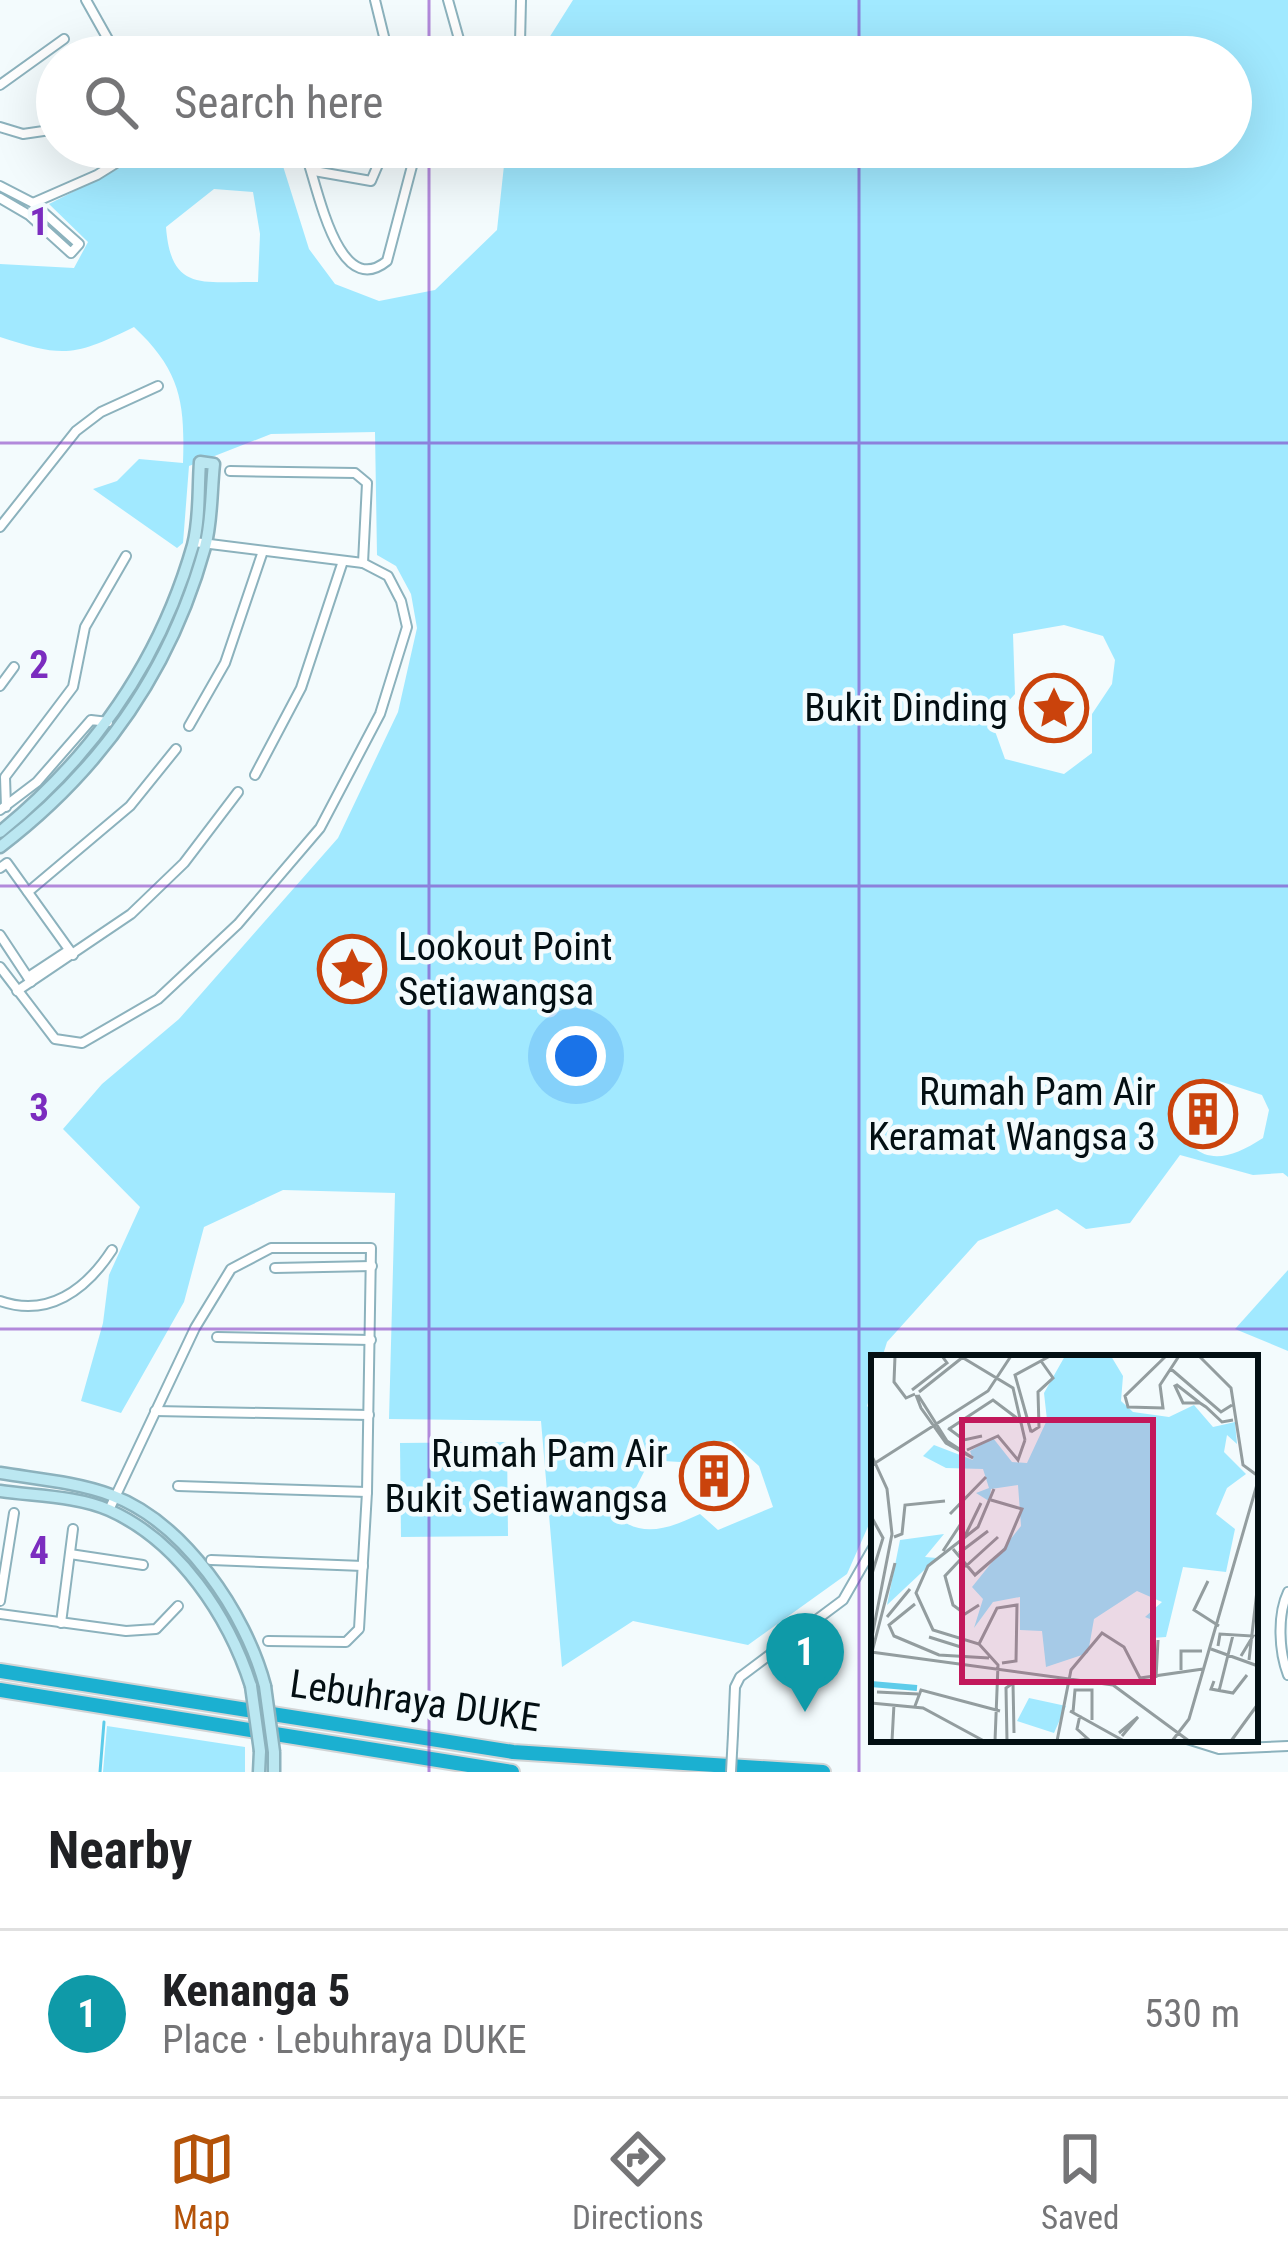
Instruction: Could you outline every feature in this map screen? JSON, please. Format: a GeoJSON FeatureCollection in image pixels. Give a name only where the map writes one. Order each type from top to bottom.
{"type":"FeatureCollection","features":[{"type":"Feature","properties":{"kind":"highway","name":"Lebuhraya DUKE"},"geometry":{"type":"LineString","coordinates":[[0,1671],[513,1752],[823,1772]]}},
{"type":"Feature","properties":{"kind":"highway","name":"Lebuhraya DUKE"},"geometry":{"type":"LineString","coordinates":[[0,1690],[512,1772]]}},
{"type":"Feature","properties":{"kind":"street"},"geometry":{"type":"LineString","coordinates":[[86,0],[106,36]]}},
{"type":"Feature","properties":{"kind":"street"},"geometry":{"type":"LineString","coordinates":[[375,0],[384,36]]}},
{"type":"Feature","properties":{"kind":"street"},"geometry":{"type":"LineString","coordinates":[[448,0],[458,36]]}},
{"type":"Feature","properties":{"kind":"street"},"geometry":{"type":"LineString","coordinates":[[520,36],[521,0]]}},
{"type":"Feature","properties":{"kind":"street"},"geometry":{"type":"LineString","coordinates":[[0,85],[36,59]]}},
{"type":"Feature","properties":{"kind":"street"},"geometry":{"type":"LineString","coordinates":[[0,127],[23,134],[36,132]]}},
{"type":"Feature","properties":{"kind":"street"},"geometry":{"type":"LineString","coordinates":[[33,203],[108,168]]}},
{"type":"Feature","properties":{"kind":"street"},"geometry":{"type":"LineString","coordinates":[[312,168],[325,220],[338,247],[356,266],[374,269],[387,260],[411,168]]}},
{"type":"Feature","properties":{"kind":"street"},"geometry":{"type":"LineString","coordinates":[[313,171],[371,181],[377,168]]}},
{"type":"Feature","properties":{"kind":"street"},"geometry":{"type":"LineString","coordinates":[[0,186],[33,203],[79,244],[71,253],[29,215],[0,198]]}},
{"type":"Feature","properties":{"kind":"street"},"geometry":{"type":"LineString","coordinates":[[0,526],[76,431],[101,412],[158,386]]}},
{"type":"Feature","properties":{"kind":"street"},"geometry":{"type":"LineString","coordinates":[[0,832],[37,802],[108,722],[158,638],[201,543],[200,462],[214,464],[201,543],[179,623],[136,706],[96,761],[0,848]]}},
{"type":"Feature","properties":{"kind":"street"},"geometry":{"type":"LineString","coordinates":[[230,471],[355,473],[368,483],[363,563]]}},
{"type":"Feature","properties":{"kind":"street"},"geometry":{"type":"LineString","coordinates":[[0,967],[55,1039],[82,1043],[158,999],[290,868],[320,828],[380,713],[407,627],[388,576],[363,563],[201,543]]}},
{"type":"Feature","properties":{"kind":"street"},"geometry":{"type":"LineString","coordinates":[[189,726],[225,664],[263,551]]}},
{"type":"Feature","properties":{"kind":"street"},"geometry":{"type":"LineString","coordinates":[[3,809],[4,777],[68,696],[85,627],[126,556]]}},
{"type":"Feature","properties":{"kind":"street"},"geometry":{"type":"LineString","coordinates":[[255,775],[302,688],[343,561]]}},
{"type":"Feature","properties":{"kind":"street"},"geometry":{"type":"LineString","coordinates":[[0,686],[14,667]]}},
{"type":"Feature","properties":{"kind":"street"},"geometry":{"type":"LineString","coordinates":[[3,809],[38,782],[91,720],[108,722]]}},
{"type":"Feature","properties":{"kind":"street"},"geometry":{"type":"LineString","coordinates":[[28,892],[130,806],[176,749]]}},
{"type":"Feature","properties":{"kind":"street"},"geometry":{"type":"LineString","coordinates":[[17,992],[29,979],[130,914],[184,862],[238,792]]}},
{"type":"Feature","properties":{"kind":"street"},"geometry":{"type":"LineString","coordinates":[[0,868],[8,863],[71,952]]}},
{"type":"Feature","properties":{"kind":"street"},"geometry":{"type":"LineString","coordinates":[[0,935],[29,979]]}},
{"type":"Feature","properties":{"kind":"street"},"geometry":{"type":"LineString","coordinates":[[109,1510],[218,1286],[231,1269],[271,1248],[370,1247],[367,1492],[359,1629],[349,1642],[268,1641]]}},
{"type":"Feature","properties":{"kind":"street"},"geometry":{"type":"LineString","coordinates":[[0,1301],[20,1308],[46,1307],[81,1288],[112,1250]]}},
{"type":"Feature","properties":{"kind":"street"},"geometry":{"type":"LineString","coordinates":[[275,1268],[372,1266]]}},
{"type":"Feature","properties":{"kind":"street"},"geometry":{"type":"LineString","coordinates":[[217,1337],[371,1340]]}},
{"type":"Feature","properties":{"kind":"street"},"geometry":{"type":"LineString","coordinates":[[155,1411],[369,1415]]}},
{"type":"Feature","properties":{"kind":"street"},"geometry":{"type":"LineString","coordinates":[[0,1473],[115,1496],[152,1518],[197,1560],[226,1596],[258,1660],[259,1772]]}},
{"type":"Feature","properties":{"kind":"street"},"geometry":{"type":"LineString","coordinates":[[178,1486],[367,1492]]}},
{"type":"Feature","properties":{"kind":"street"},"geometry":{"type":"LineString","coordinates":[[0,1490],[109,1510],[154,1539],[202,1591],[258,1686],[274,1752],[274,1772]]}},
{"type":"Feature","properties":{"kind":"street"},"geometry":{"type":"LineString","coordinates":[[0,1600],[5,1542],[14,1514]]}},
{"type":"Feature","properties":{"kind":"street"},"geometry":{"type":"LineString","coordinates":[[62,1623],[73,1529]]}},
{"type":"Feature","properties":{"kind":"street"},"geometry":{"type":"LineString","coordinates":[[731,1772],[735,1687],[740,1678],[843,1600],[871,1551]]}},
{"type":"Feature","properties":{"kind":"street"},"geometry":{"type":"LineString","coordinates":[[70,1555],[143,1565]]}},
{"type":"Feature","properties":{"kind":"street"},"geometry":{"type":"LineString","coordinates":[[212,1560],[363,1566]]}},
{"type":"Feature","properties":{"kind":"street"},"geometry":{"type":"LineString","coordinates":[[1288,1592],[1282,1632],[1288,1675]]}},
{"type":"Feature","properties":{"kind":"street"},"geometry":{"type":"LineString","coordinates":[[0,1614],[126,1631],[156,1629],[178,1606]]}},
{"type":"Feature","properties":{"kind":"street"},"geometry":{"type":"LineString","coordinates":[[1197,1742],[1219,1749],[1288,1746]]}},
{"type":"Feature","properties":{"kind":"shaded area"},"geometry":{"type":"Polygon","coordinates":[[[573,0],[1288,0],[1288,1177],[1283,1173],[1253,1175],[1180,1155],[1130,1223],[1086,1229],[1057,1209],[978,1241],[887,1342],[883,1355],[871,1355],[867,1406],[871,1410],[871,1520],[847,1574],[748,1645],[633,1621],[562,1667],[541,1421],[389,1419],[395,1193],[283,1190],[204,1227],[184,1302],[121,1413],[81,1401],[103,1323],[109,1275],[140,1207],[63,1129],[102,1084],[179,1019],[338,838],[398,712],[417,628],[411,594],[396,566],[377,555],[375,432],[271,434],[189,466],[183,543],[177,548],[93,489],[117,481],[139,459],[183,463],[177,389],[150,343],[134,327],[69,351],[0,337],[0,264],[74,268],[88,242],[49,204],[120,168],[284,168],[309,249],[335,284],[379,301],[435,290],[497,230],[504,168],[1252,168],[1252,36],[550,36],[573,0]],[[214,189],[166,227],[175,263],[183,273],[206,282],[258,282],[260,234],[253,192],[214,189]],[[1064,625],[1013,634],[1015,694],[991,720],[1005,759],[1064,774],[1092,753],[1092,714],[1112,684],[1115,660],[1103,636],[1064,625]],[[1216,1080],[1187,1085],[1173,1117],[1200,1152],[1222,1156],[1263,1138],[1269,1110],[1262,1095],[1216,1080]],[[731,1441],[706,1443],[680,1462],[647,1466],[626,1507],[626,1523],[654,1529],[700,1514],[718,1530],[773,1507],[759,1466],[731,1441]]]}},
{"type":"Feature","properties":{"kind":"shaded area"},"geometry":{"type":"Polygon","coordinates":[[[1288,1270],[1288,1351],[1235,1329],[1288,1270]]]}},
{"type":"Feature","properties":{"kind":"shaded area"},"geometry":{"type":"Polygon","coordinates":[[[507,1442],[508,1536],[401,1537],[400,1443],[507,1442]]]}},
{"type":"Feature","properties":{"kind":"shaded area"},"geometry":{"type":"Polygon","coordinates":[[[107,1726],[245,1747],[245,1772],[103,1772],[107,1726]]]}},
{"type":"Feature","properties":{"kind":"waterway"},"geometry":{"type":"LineString","coordinates":[[100,1772],[104,1722]]}},
{"type":"Feature","properties":{"kind":"place","name":"Bukit Dinding"},"geometry":{"type":"Point","coordinates":[1054,708]}},
{"type":"Feature","properties":{"kind":"place","name":"Lookout Point Setiawangsa"},"geometry":{"type":"Point","coordinates":[352,969]}},
{"type":"Feature","properties":{"kind":"place","name":"Rumah Pam Air Keramat Wangsa 3"},"geometry":{"type":"Point","coordinates":[1203,1114]}},
{"type":"Feature","properties":{"kind":"place","name":"Rumah Pam Air Bukit Setiawangsa"},"geometry":{"type":"Point","coordinates":[714,1476]}},
{"type":"Feature","properties":{"kind":"place","name":"Kenanga 5"},"geometry":{"type":"Point","coordinates":[805,1712]}}]}
